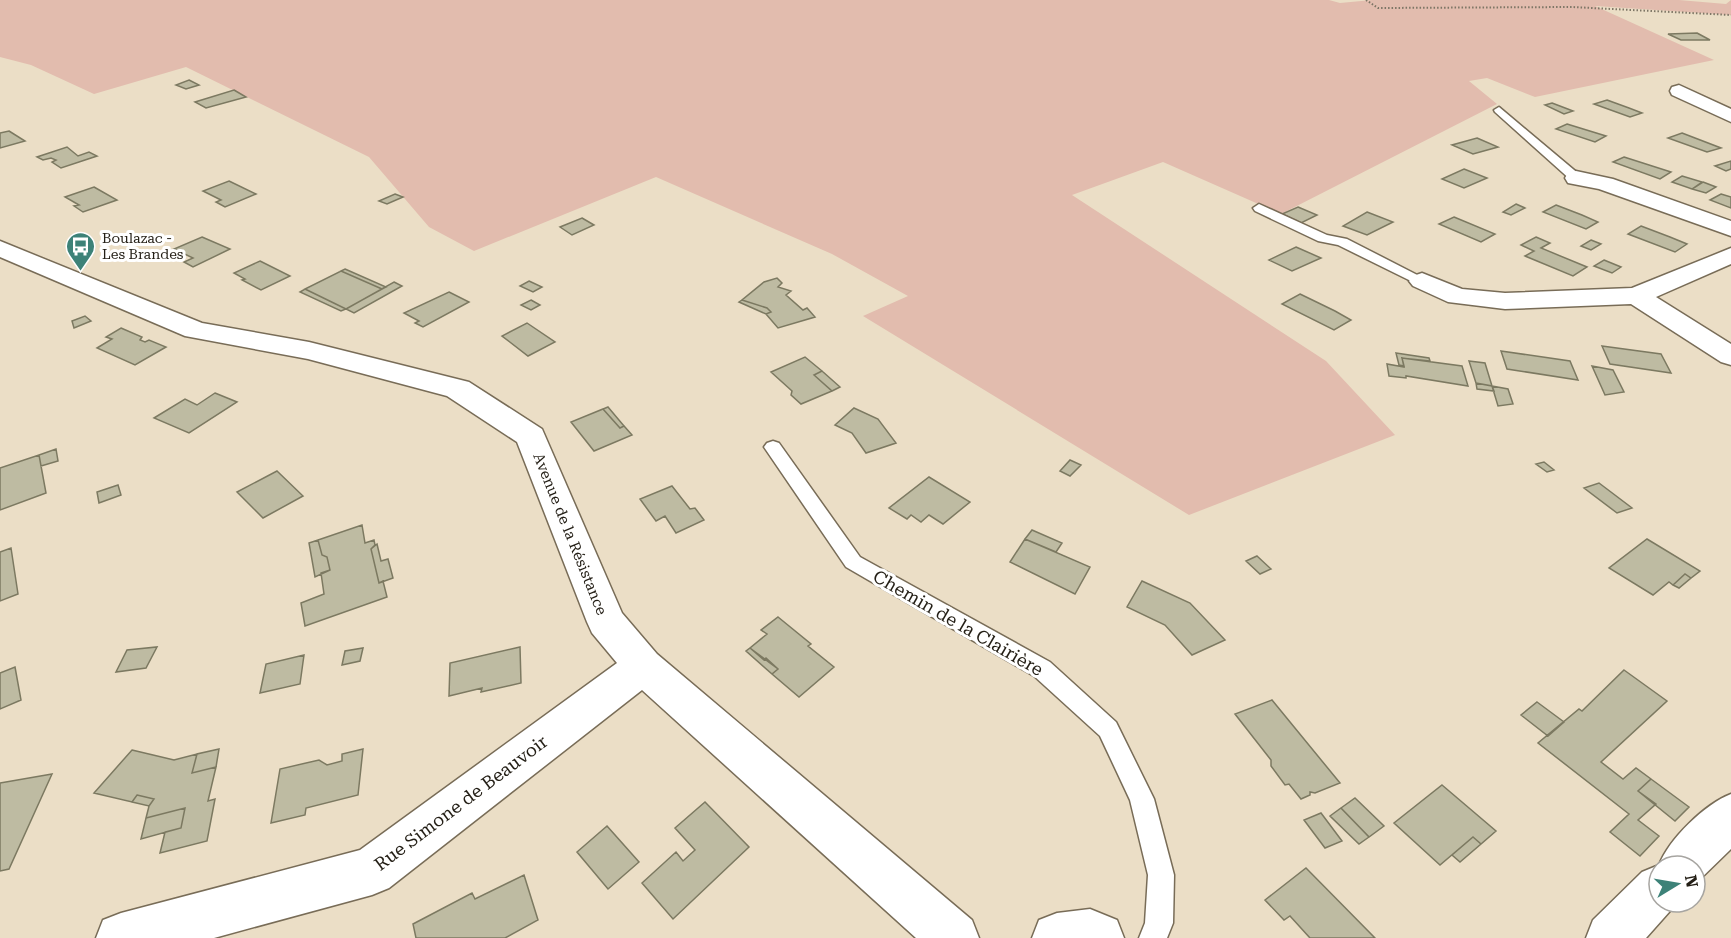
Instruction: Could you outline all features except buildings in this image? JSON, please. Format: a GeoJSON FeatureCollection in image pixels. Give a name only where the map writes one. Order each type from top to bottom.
{"type":"FeatureCollection","features":[{"type":"Feature","properties":{"kind":"street"},"geometry":{"type":"LineString","coordinates":[[1678,91],[1731,116]]}},
{"type":"Feature","properties":{"kind":"street"},"geometry":{"type":"LineString","coordinates":[[1576,178],[1605,184],[1731,229]]}},
{"type":"Feature","properties":{"kind":"street","name":"Avenue de la Résistance"},"geometry":{"type":"LineString","coordinates":[[0,248],[195,330],[309,351],[458,389],[531,436],[606,622],[643,666],[954,938]]}},
{"type":"Feature","properties":{"kind":"street"},"geometry":{"type":"LineString","coordinates":[[1422,281],[1457,296],[1505,301],[1636,296],[1731,255]]}},
{"type":"Feature","properties":{"kind":"street"},"geometry":{"type":"LineString","coordinates":[[1636,296],[1731,356]]}},
{"type":"Feature","properties":{"kind":"street","name":"Rue Simone de Beauvoir"},"geometry":{"type":"LineString","coordinates":[[121,938],[372,871],[643,666]]}},
{"type":"Feature","properties":{"kind":"street"},"geometry":{"type":"LineString","coordinates":[[1694,854],[1731,816]]}},
{"type":"Feature","properties":{"kind":"street"},"geometry":{"type":"LineString","coordinates":[[1611,938],[1647,901]]}},
{"type":"Feature","properties":{"kind":"street"},"geometry":{"type":"LineString","coordinates":[[1057,938],[1090,934],[1099,938]]}},
{"type":"Feature","properties":{"kind":"lane"},"geometry":{"type":"LineString","coordinates":[[1498,110],[1576,178]]}},
{"type":"Feature","properties":{"kind":"lane"},"geometry":{"type":"LineString","coordinates":[[1259,208],[1323,238],[1342,242],[1422,281]]}},
{"type":"Feature","properties":{"kind":"lane","name":"Chemin de la Clairière"},"geometry":{"type":"LineString","coordinates":[[773,447],[853,562],[1042,669],[1107,729],[1142,799],[1161,875],[1159,923],[1152,938]]}},
{"type":"Feature","properties":{"kind":"path"},"geometry":{"type":"LineString","coordinates":[[1366,0],[1378,8],[1572,7],[1731,15]]}},
{"type":"Feature","properties":{"kind":"shaded area"},"geometry":{"type":"Polygon","coordinates":[[[0,0],[1329,0],[1340,3],[1372,0],[1679,0],[1726,4],[1731,0],[1731,15],[1595,6],[1714,60],[1535,97],[1487,78],[1469,81],[1497,104],[1281,214],[1163,162],[1072,195],[1326,361],[1395,435],[1189,515],[863,316],[908,296],[832,254],[656,177],[474,251],[429,227],[369,157],[186,67],[94,94],[31,65],[0,57],[0,0]]]}},
{"type":"Feature","properties":{"kind":"place","name":"Boulazac - Les Brandes"},"geometry":{"type":"Point","coordinates":[81,272]}}]}
